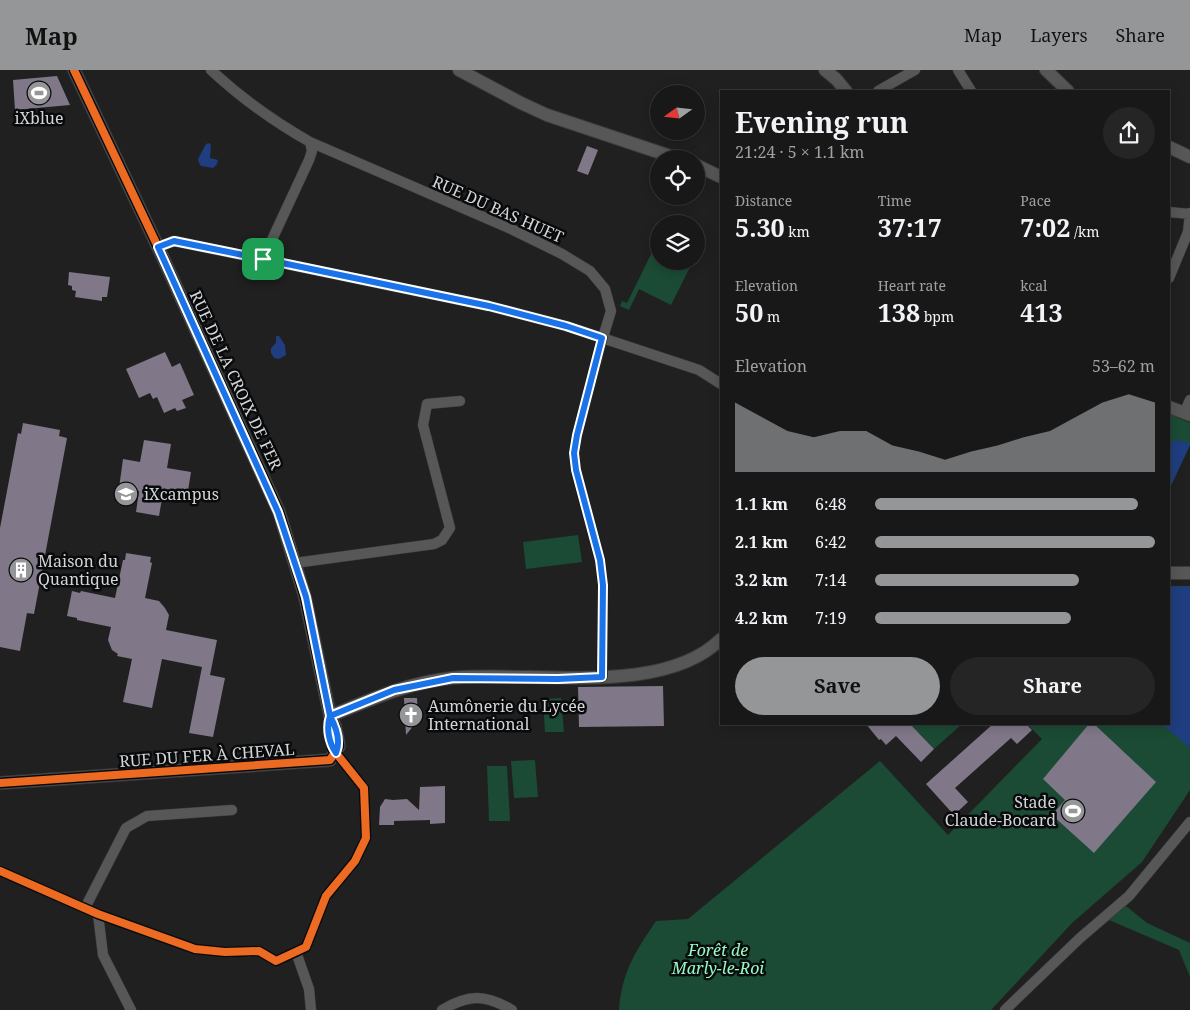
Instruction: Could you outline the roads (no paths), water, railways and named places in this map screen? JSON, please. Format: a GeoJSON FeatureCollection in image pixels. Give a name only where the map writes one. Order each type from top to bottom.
{"type":"FeatureCollection","features":[{"type":"Feature","properties":{"kind":"street","name":"RUE DE LA CROIX DE FER"},"geometry":{"type":"LineString","coordinates":[[74,70],[158,247],[278,512],[306,597],[330,716],[327,724],[332,748],[336,753]]}},
{"type":"Feature","properties":{"kind":"street","name":"RUE DU BAS HUET"},"geometry":{"type":"LineString","coordinates":[[211,70],[232,90],[270,119],[310,142],[511,228],[562,254],[590,271],[605,289],[611,311],[602,338],[574,453],[576,470],[600,560],[603,585],[602,677]]}},
{"type":"Feature","properties":{"kind":"street"},"geometry":{"type":"LineString","coordinates":[[459,70],[521,103],[547,114],[653,150]]}},
{"type":"Feature","properties":{"kind":"street"},"geometry":{"type":"LineString","coordinates":[[825,70],[845,90]]}},
{"type":"Feature","properties":{"kind":"street"},"geometry":{"type":"LineString","coordinates":[[880,90],[915,70]]}},
{"type":"Feature","properties":{"kind":"street"},"geometry":{"type":"LineString","coordinates":[[958,70],[970,90]]}},
{"type":"Feature","properties":{"kind":"street"},"geometry":{"type":"LineString","coordinates":[[1046,70],[1067,90]]}},
{"type":"Feature","properties":{"kind":"street"},"geometry":{"type":"LineString","coordinates":[[263,259],[310,160],[312,151],[310,142]]}},
{"type":"Feature","properties":{"kind":"street"},"geometry":{"type":"LineString","coordinates":[[1170,147],[1190,156]]}},
{"type":"Feature","properties":{"kind":"street"},"geometry":{"type":"LineString","coordinates":[[705,169],[720,176]]}},
{"type":"Feature","properties":{"kind":"street"},"geometry":{"type":"LineString","coordinates":[[1170,212],[1190,214],[1188,232],[1170,276]]}},
{"type":"Feature","properties":{"kind":"street"},"geometry":{"type":"LineString","coordinates":[[158,247],[174,241],[489,306],[566,326],[699,370],[720,383]]}},
{"type":"Feature","properties":{"kind":"street"},"geometry":{"type":"LineString","coordinates":[[1170,407],[1187,414],[1190,400]]}},
{"type":"Feature","properties":{"kind":"street"},"geometry":{"type":"LineString","coordinates":[[295,564],[434,544],[442,540],[450,528],[423,425],[427,404],[460,401]]}},
{"type":"Feature","properties":{"kind":"street"},"geometry":{"type":"LineString","coordinates":[[1170,573],[1190,573]]}},
{"type":"Feature","properties":{"kind":"street"},"geometry":{"type":"LineString","coordinates":[[330,716],[394,690],[453,678],[558,679],[640,674],[674,666],[703,654],[720,640]]}},
{"type":"Feature","properties":{"kind":"street"},"geometry":{"type":"LineString","coordinates":[[0,870],[98,914],[195,949],[224,952],[259,951],[276,961],[306,947],[326,896],[355,861],[366,838],[364,788],[336,753]]}},
{"type":"Feature","properties":{"kind":"street","name":"RUE DU FER À CHEVAL"},"geometry":{"type":"LineString","coordinates":[[0,783],[330,760],[336,753]]}},
{"type":"Feature","properties":{"kind":"street"},"geometry":{"type":"LineString","coordinates":[[85,908],[126,828],[147,816],[232,810]]}},
{"type":"Feature","properties":{"kind":"street"},"geometry":{"type":"LineString","coordinates":[[1005,1010],[1080,938],[1129,896],[1165,855],[1190,822]]}},
{"type":"Feature","properties":{"kind":"street"},"geometry":{"type":"LineString","coordinates":[[98,914],[103,955],[131,1010]]}},
{"type":"Feature","properties":{"kind":"street"},"geometry":{"type":"LineString","coordinates":[[296,952],[309,989],[311,1010]]}},
{"type":"Feature","properties":{"kind":"street"},"geometry":{"type":"LineString","coordinates":[[442,1010],[455,1002],[467,998],[480,998],[497,1001],[512,1010]]}},
{"type":"Feature","properties":{"kind":"water"},"geometry":{"type":"Polygon","coordinates":[[[209,143],[211,145],[210,158],[218,160],[213,168],[201,166],[198,159],[206,144],[209,143]]]}},
{"type":"Feature","properties":{"kind":"water"},"geometry":{"type":"Polygon","coordinates":[[[276,336],[279,336],[285,345],[286,355],[279,359],[274,358],[271,353],[271,348],[276,343],[276,336]]]}},
{"type":"Feature","properties":{"kind":"water"},"geometry":{"type":"Polygon","coordinates":[[[1177,440],[1190,443],[1190,445],[1170,487],[1170,442],[1177,440]]]}},
{"type":"Feature","properties":{"kind":"water"},"geometry":{"type":"Polygon","coordinates":[[[1190,586],[1190,748],[1163,725],[1170,725],[1170,587],[1190,586]]]}},
{"type":"Feature","properties":{"kind":"place","name":"iXblue"},"geometry":{"type":"Point","coordinates":[39,93]}},
{"type":"Feature","properties":{"kind":"place","name":"iXcampus"},"geometry":{"type":"Point","coordinates":[126,494]}},
{"type":"Feature","properties":{"kind":"place","name":"Maison du Quantique"},"geometry":{"type":"Point","coordinates":[21,570]}},
{"type":"Feature","properties":{"kind":"place","name":"Aumônerie du Lycée International"},"geometry":{"type":"Point","coordinates":[411,715]}},
{"type":"Feature","properties":{"kind":"place","name":"Stade Claude-Bocard"},"geometry":{"type":"Point","coordinates":[1073,811]}},
{"type":"Feature","properties":{"kind":"park label","name":"Forêt de Marly-le-Roi"},"geometry":{"type":"Point","coordinates":[718,959]}}]}
